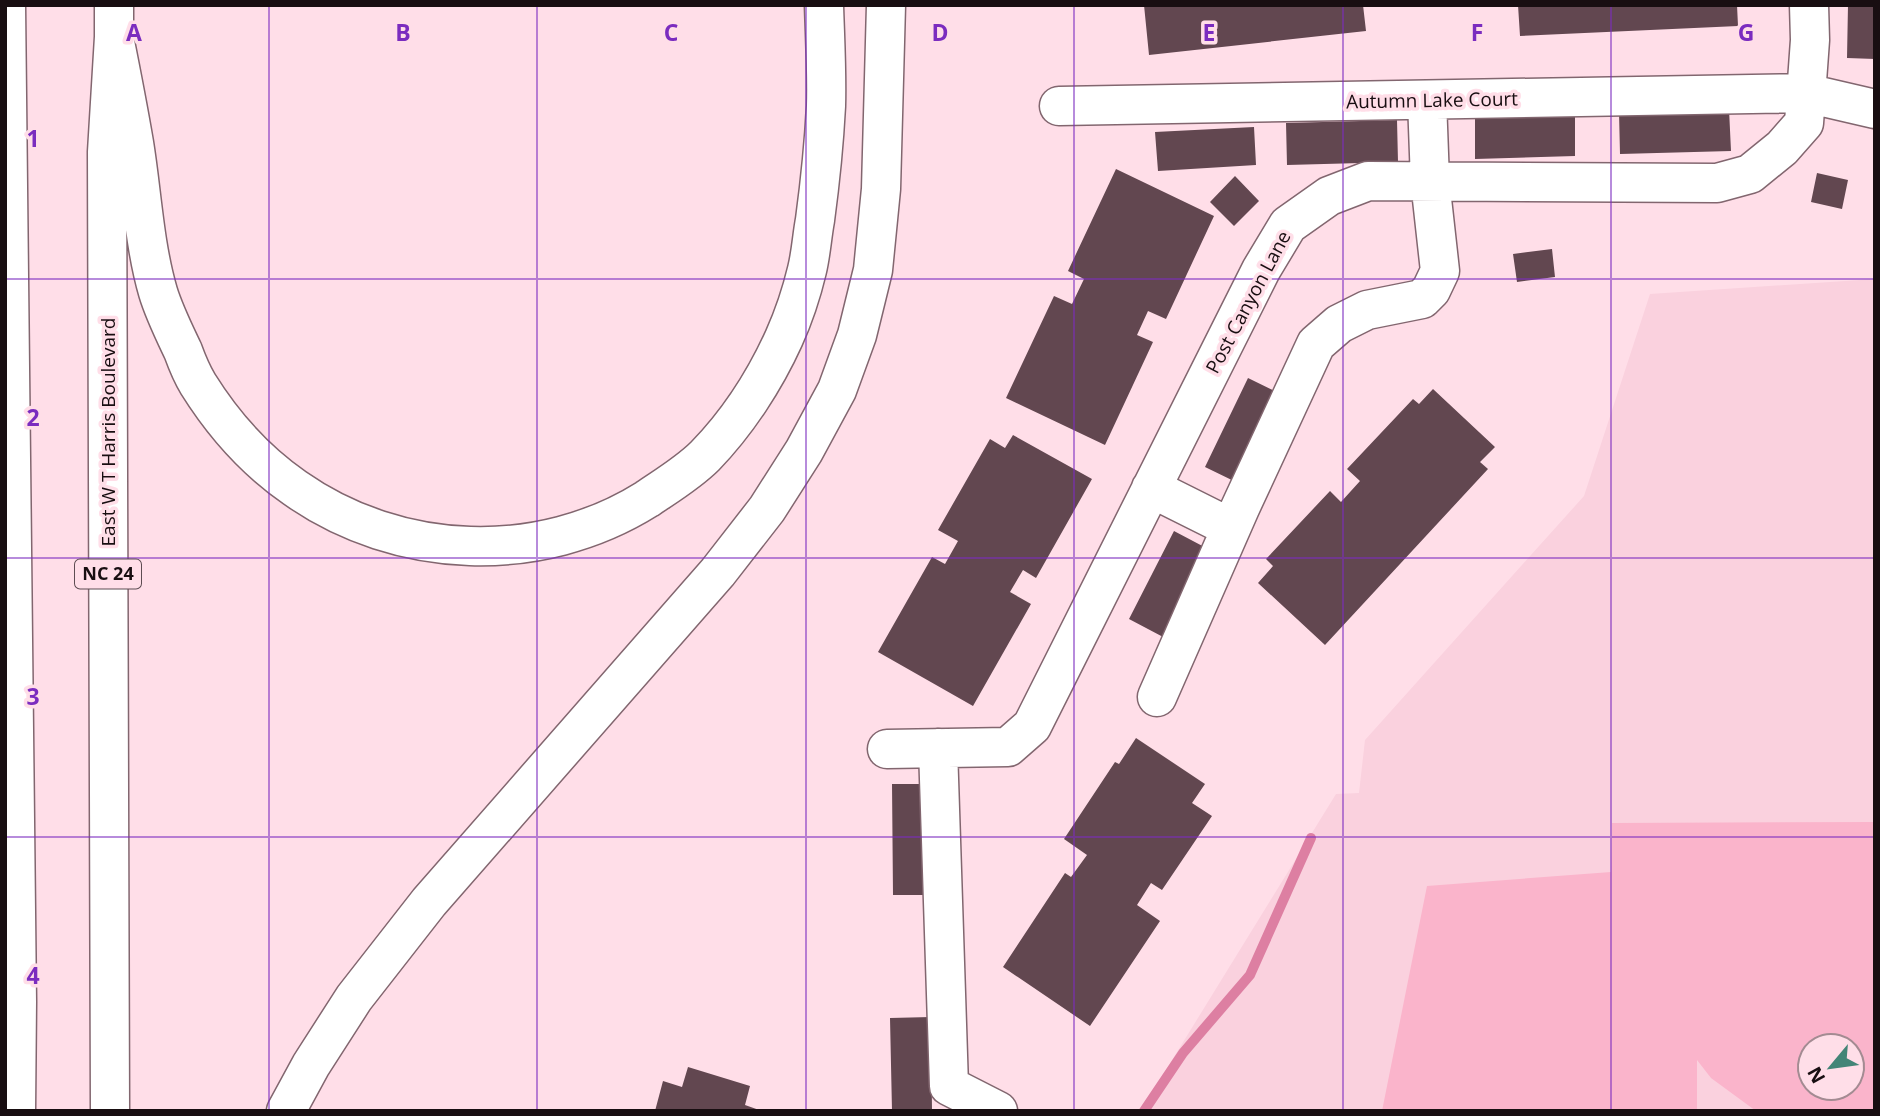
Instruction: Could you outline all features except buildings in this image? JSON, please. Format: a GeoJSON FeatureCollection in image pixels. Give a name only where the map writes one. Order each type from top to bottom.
{"type":"FeatureCollection","features":[{"type":"Feature","properties":{"kind":"main road"},"geometry":{"type":"LineString","coordinates":[[6,5],[17,988],[16,1111]]}},
{"type":"Feature","properties":{"kind":"main road"},"geometry":{"type":"LineString","coordinates":[[114,21],[148,244],[158,292],[197,382],[226,423],[258,458],[296,489],[341,515],[380,531],[419,541],[470,547],[511,545],[558,538],[600,524],[669,485],[703,458],[737,418],[763,378],[785,336],[808,268],[818,199],[826,107],[824,5]]}},
{"type":"Feature","properties":{"kind":"main road"},"geometry":{"type":"LineString","coordinates":[[286,1111],[311,1065],[354,998],[420,913],[718,572],[767,509],[804,452],[845,368],[857,335],[873,270],[881,189],[886,5]]}},
{"type":"Feature","properties":{"kind":"main road","name":"Post Canyon Lane"},"geometry":{"type":"LineString","coordinates":[[887,750],[1008,747],[1032,726],[1261,270],[1288,225],[1329,196],[1368,181],[1717,183],[1750,174],[1782,148],[1804,123],[1810,40],[1809,5]]}},
{"type":"Feature","properties":{"kind":"main road","name":"East W T Harris Boulevard"},"geometry":{"type":"LineString","coordinates":[[110,1111],[107,152],[114,21]]}},
{"type":"Feature","properties":{"kind":"main road","name":"Autumn Lake Court"},"geometry":{"type":"LineString","coordinates":[[1059,106],[1806,93],[1875,109]]}},
{"type":"Feature","properties":{"kind":"main road"},"geometry":{"type":"LineString","coordinates":[[1157,697],[1316,344],[1339,324],[1367,310],[1422,299],[1431,290],[1440,271],[1430,181],[1427,100]]}},
{"type":"Feature","properties":{"kind":"main road"},"geometry":{"type":"LineString","coordinates":[[1152,488],[1231,528]]}},
{"type":"Feature","properties":{"kind":"main road"},"geometry":{"type":"LineString","coordinates":[[938,748],[949,1086],[998,1111]]}},
{"type":"Feature","properties":{"kind":"shaded area"},"geometry":{"type":"Polygon","coordinates":[[[1875,279],[1875,1111],[1145,1111],[1148,1099],[1336,794],[1359,793],[1365,740],[1584,496],[1650,294],[1875,279]]]}},
{"type":"Feature","properties":{"kind":"shaded area"},"geometry":{"type":"Polygon","coordinates":[[[1875,822],[1875,1111],[1756,1111],[1711,1078],[1697,1060],[1697,1111],[1382,1111],[1427,886],[1611,872],[1612,823],[1875,822]]]}},
{"type":"Feature","properties":{"kind":"waterway"},"geometry":{"type":"LineString","coordinates":[[1144,1111],[1183,1053],[1250,975],[1311,838]]}}]}
